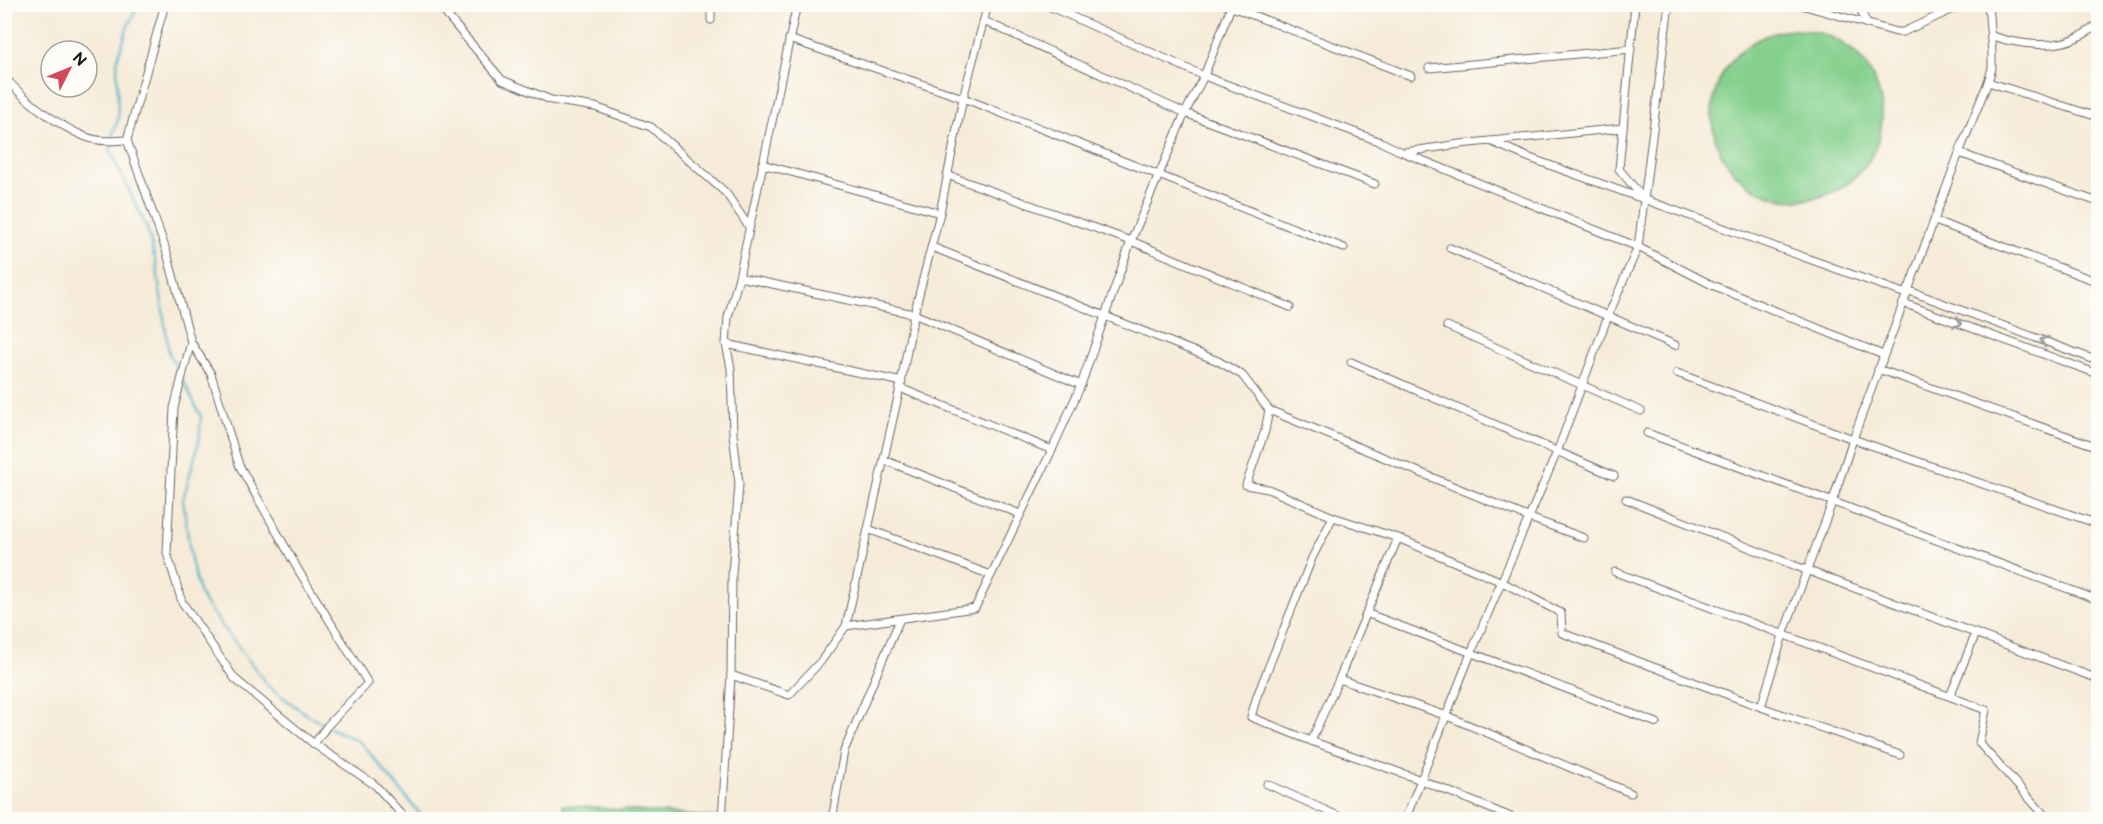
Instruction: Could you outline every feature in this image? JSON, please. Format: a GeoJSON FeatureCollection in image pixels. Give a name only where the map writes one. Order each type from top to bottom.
{"type":"FeatureCollection","features":[{"type":"Feature","properties":{"kind":"street"},"geometry":{"type":"LineString","coordinates":[[165,4],[127,140],[167,253],[190,342],[211,374],[239,465],[300,573],[368,683],[327,726],[314,744]]}},
{"type":"Feature","properties":{"kind":"street"},"geometry":{"type":"LineString","coordinates":[[441,4],[445,13],[502,80],[551,100],[595,106],[651,127],[726,193],[749,227]]}},
{"type":"Feature","properties":{"kind":"street"},"geometry":{"type":"LineString","coordinates":[[711,4],[711,20]]}},
{"type":"Feature","properties":{"kind":"street"},"geometry":{"type":"LineString","coordinates":[[722,819],[731,675],[732,574],[739,484],[732,434],[731,368],[726,344],[728,317],[739,277],[797,4]]}},
{"type":"Feature","properties":{"kind":"street"},"geometry":{"type":"LineString","coordinates":[[731,675],[789,695],[821,661],[846,626],[901,385],[914,314],[940,213],[963,98],[988,4]]}},
{"type":"Feature","properties":{"kind":"street"},"geometry":{"type":"LineString","coordinates":[[1044,4],[1204,76],[1381,142],[1402,153],[1638,248],[1712,285],[1883,355]]}},
{"type":"Feature","properties":{"kind":"street"},"geometry":{"type":"LineString","coordinates":[[1635,4],[1619,169],[1644,198]]}},
{"type":"Feature","properties":{"kind":"street"},"geometry":{"type":"LineString","coordinates":[[1405,819],[1471,653],[1557,452],[1608,316],[1638,248],[1669,4]]}},
{"type":"Feature","properties":{"kind":"street"},"geometry":{"type":"LineString","coordinates":[[1797,4],[1904,32],[1964,4]]}},
{"type":"Feature","properties":{"kind":"street"},"geometry":{"type":"LineString","coordinates":[[1858,4],[1867,24]]}},
{"type":"Feature","properties":{"kind":"street"},"geometry":{"type":"LineString","coordinates":[[1942,4],[1946,13]]}},
{"type":"Feature","properties":{"kind":"street"},"geometry":{"type":"LineString","coordinates":[[1761,707],[1783,634],[1832,502],[1852,439],[1959,153],[1988,82],[1992,68],[1992,36],[1988,4]]}},
{"type":"Feature","properties":{"kind":"street"},"geometry":{"type":"LineString","coordinates":[[846,626],[975,608],[1081,385],[1131,241],[1185,113],[1204,76],[1229,5],[1411,76]]}},
{"type":"Feature","properties":{"kind":"street"},"geometry":{"type":"LineString","coordinates":[[984,21],[1185,113],[1375,184]]}},
{"type":"Feature","properties":{"kind":"street"},"geometry":{"type":"LineString","coordinates":[[1992,36],[2011,42],[2055,44],[2076,38],[2098,24]]}},
{"type":"Feature","properties":{"kind":"street"},"geometry":{"type":"LineString","coordinates":[[789,39],[963,98],[1344,248]]}},
{"type":"Feature","properties":{"kind":"street"},"geometry":{"type":"LineString","coordinates":[[1429,68],[1631,49]]}},
{"type":"Feature","properties":{"kind":"street"},"geometry":{"type":"LineString","coordinates":[[4,76],[55,121],[87,138],[110,141],[127,140]]}},
{"type":"Feature","properties":{"kind":"street"},"geometry":{"type":"LineString","coordinates":[[1988,82],[2096,114]]}},
{"type":"Feature","properties":{"kind":"street"},"geometry":{"type":"LineString","coordinates":[[1402,153],[1490,141],[1623,128]]}},
{"type":"Feature","properties":{"kind":"street"},"geometry":{"type":"LineString","coordinates":[[1490,141],[1530,158],[2098,361]]}},
{"type":"Feature","properties":{"kind":"street"},"geometry":{"type":"LineString","coordinates":[[1959,153],[2098,202]]}},
{"type":"Feature","properties":{"kind":"street"},"geometry":{"type":"LineString","coordinates":[[762,164],[940,213]]}},
{"type":"Feature","properties":{"kind":"street"},"geometry":{"type":"LineString","coordinates":[[947,175],[1131,241],[1290,307]]}},
{"type":"Feature","properties":{"kind":"street"},"geometry":{"type":"LineString","coordinates":[[1935,220],[2098,282]]}},
{"type":"Feature","properties":{"kind":"street"},"geometry":{"type":"LineString","coordinates":[[932,247],[1218,361],[1242,375],[1269,410],[1584,538]]}},
{"type":"Feature","properties":{"kind":"street"},"geometry":{"type":"LineString","coordinates":[[1450,248],[1675,345]]}},
{"type":"Feature","properties":{"kind":"street"},"geometry":{"type":"LineString","coordinates":[[739,277],[914,314],[1081,385]]}},
{"type":"Feature","properties":{"kind":"street"},"geometry":{"type":"LineString","coordinates":[[1903,303],[2098,374]]}},
{"type":"Feature","properties":{"kind":"street"},"geometry":{"type":"LineString","coordinates":[[1447,326],[1641,411]]}},
{"type":"Feature","properties":{"kind":"street"},"geometry":{"type":"LineString","coordinates":[[190,342],[174,408],[167,553],[182,602],[235,679],[314,744],[375,785],[407,819]]}},
{"type":"Feature","properties":{"kind":"street"},"geometry":{"type":"LineString","coordinates":[[726,344],[901,385],[1052,450]]}},
{"type":"Feature","properties":{"kind":"street"},"geometry":{"type":"LineString","coordinates":[[1351,362],[1614,476]]}},
{"type":"Feature","properties":{"kind":"street"},"geometry":{"type":"LineString","coordinates":[[1878,369],[2098,447]]}},
{"type":"Feature","properties":{"kind":"street"},"geometry":{"type":"LineString","coordinates":[[1677,373],[1852,439],[2098,524]]}},
{"type":"Feature","properties":{"kind":"street"},"geometry":{"type":"LineString","coordinates":[[1269,410],[1246,485],[1268,489],[1333,517],[1398,538],[1502,582],[1561,613],[1562,633],[1761,707],[1900,755]]}},
{"type":"Feature","properties":{"kind":"street"},"geometry":{"type":"LineString","coordinates":[[1647,433],[2098,600]]}},
{"type":"Feature","properties":{"kind":"street"},"geometry":{"type":"LineString","coordinates":[[884,460],[1020,514]]}},
{"type":"Feature","properties":{"kind":"street"},"geometry":{"type":"LineString","coordinates":[[1626,499],[1806,570],[2098,679]]}},
{"type":"Feature","properties":{"kind":"street"},"geometry":{"type":"LineString","coordinates":[[1333,517],[1312,558],[1257,696],[1251,717],[1421,780],[1518,819]]}},
{"type":"Feature","properties":{"kind":"street"},"geometry":{"type":"LineString","coordinates":[[868,529],[992,575]]}},
{"type":"Feature","properties":{"kind":"street"},"geometry":{"type":"LineString","coordinates":[[1311,741],[1398,538]]}},
{"type":"Feature","properties":{"kind":"street"},"geometry":{"type":"LineString","coordinates":[[1615,572],[1986,710],[1979,743],[2049,819]]}},
{"type":"Feature","properties":{"kind":"street"},"geometry":{"type":"LineString","coordinates":[[1366,613],[1657,723]]}},
{"type":"Feature","properties":{"kind":"street"},"geometry":{"type":"LineString","coordinates":[[832,819],[844,750],[900,619]]}},
{"type":"Feature","properties":{"kind":"street"},"geometry":{"type":"LineString","coordinates":[[1950,696],[1976,633]]}},
{"type":"Feature","properties":{"kind":"street"},"geometry":{"type":"LineString","coordinates":[[1339,680],[1447,716],[1631,793]]}},
{"type":"Feature","properties":{"kind":"street"},"geometry":{"type":"LineString","coordinates":[[1266,784],[1347,819]]}},
{"type":"Feature","properties":{"kind":"green space"},"geometry":{"type":"Polygon","coordinates":[[[1797,30],[1814,31],[1830,36],[1857,55],[1876,82],[1881,98],[1881,132],[1876,148],[1857,175],[1830,194],[1814,199],[1797,200],[1780,199],[1764,194],[1737,175],[1718,148],[1713,132],[1712,115],[1713,98],[1718,82],[1737,55],[1764,36],[1780,31],[1797,30]]]}},
{"type":"Feature","properties":{"kind":"green space"},"geometry":{"type":"Polygon","coordinates":[[[562,805],[722,818],[722,820],[567,819],[562,805]]]}},
{"type":"Feature","properties":{"kind":"waterway"},"geometry":{"type":"LineString","coordinates":[[139,4],[128,26],[117,60],[118,120],[110,141],[111,153],[147,228],[156,263],[169,353],[180,375]]}},
{"type":"Feature","properties":{"kind":"waterway"},"geometry":{"type":"LineString","coordinates":[[183,380],[201,417],[199,441],[183,500],[191,560],[199,592],[204,602],[270,688],[325,725]]}},
{"type":"Feature","properties":{"kind":"waterway"},"geometry":{"type":"LineString","coordinates":[[330,728],[362,744],[425,820]]}}]}
